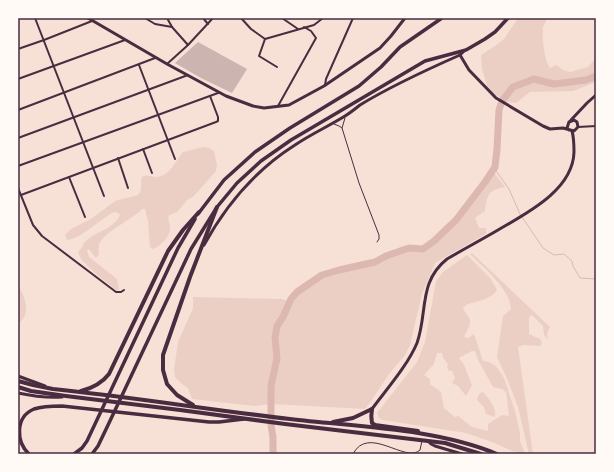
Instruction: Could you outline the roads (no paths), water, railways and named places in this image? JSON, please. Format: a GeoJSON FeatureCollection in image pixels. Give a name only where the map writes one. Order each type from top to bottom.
{"type":"FeatureCollection","features":[{"type":"Feature","properties":{"kind":"highway"},"geometry":{"type":"LineString","coordinates":[[203,408],[187,402],[174,392],[165,379],[162,364],[166,346],[198,255],[217,207]]}},
{"type":"Feature","properties":{"kind":"highway"},"geometry":{"type":"LineString","coordinates":[[73,391],[91,388],[109,374],[168,251],[178,236],[199,212]]}},
{"type":"Feature","properties":{"kind":"highway"},"geometry":{"type":"LineString","coordinates":[[18,381],[53,389],[288,419],[417,433],[446,438]]}},
{"type":"Feature","properties":{"kind":"highway"},"geometry":{"type":"LineString","coordinates":[[18,387],[66,396],[423,440],[445,444],[481,454]]}},
{"type":"Feature","properties":{"kind":"highway"},"geometry":{"type":"LineString","coordinates":[[326,423],[353,418],[372,409]]}},
{"type":"Feature","properties":{"kind":"highway"},"geometry":{"type":"LineString","coordinates":[[372,409],[372,423],[413,430],[446,438],[498,454]]}},
{"type":"Feature","properties":{"kind":"main road"},"geometry":{"type":"LineString","coordinates":[[74,454],[85,444],[97,422],[178,248],[199,212],[224,180],[255,152],[290,128],[351,92],[374,74],[406,43],[442,18]]}},
{"type":"Feature","properties":{"kind":"main road"},"geometry":{"type":"LineString","coordinates":[[92,454],[98,446],[191,249],[217,207],[241,179],[276,150],[425,61],[466,50],[495,32],[508,18]]}},
{"type":"Feature","properties":{"kind":"main road"},"geometry":{"type":"LineString","coordinates":[[29,454],[23,447],[20,440],[20,425],[28,413],[42,407],[62,406],[215,422],[246,419]]}},
{"type":"Feature","properties":{"kind":"street"},"geometry":{"type":"LineString","coordinates":[[35,18],[104,196]]}},
{"type":"Feature","properties":{"kind":"street"},"geometry":{"type":"LineString","coordinates":[[88,18],[156,58],[219,92],[254,106],[264,108],[289,105],[324,86],[374,53],[391,36],[405,18]]}},
{"type":"Feature","properties":{"kind":"street"},"geometry":{"type":"LineString","coordinates":[[145,18],[155,24],[172,27]]}},
{"type":"Feature","properties":{"kind":"street"},"geometry":{"type":"LineString","coordinates":[[167,18],[172,27],[188,45]]}},
{"type":"Feature","properties":{"kind":"street"},"geometry":{"type":"LineString","coordinates":[[203,18],[208,24]]}},
{"type":"Feature","properties":{"kind":"street"},"geometry":{"type":"LineString","coordinates":[[167,64],[188,45],[213,18]]}},
{"type":"Feature","properties":{"kind":"street"},"geometry":{"type":"LineString","coordinates":[[240,18],[250,29],[265,39]]}},
{"type":"Feature","properties":{"kind":"street"},"geometry":{"type":"LineString","coordinates":[[282,18],[298,29]]}},
{"type":"Feature","properties":{"kind":"street"},"geometry":{"type":"LineString","coordinates":[[265,39],[314,24],[323,18]]}},
{"type":"Feature","properties":{"kind":"street"},"geometry":{"type":"LineString","coordinates":[[324,86],[353,18]]}},
{"type":"Feature","properties":{"kind":"street"},"geometry":{"type":"LineString","coordinates":[[18,48],[44,40],[92,20]]}},
{"type":"Feature","properties":{"kind":"street"},"geometry":{"type":"LineString","coordinates":[[278,106],[316,38],[311,31],[304,27]]}},
{"type":"Feature","properties":{"kind":"street"},"geometry":{"type":"LineString","coordinates":[[18,79],[126,39]]}},
{"type":"Feature","properties":{"kind":"street"},"geometry":{"type":"LineString","coordinates":[[265,39],[259,56],[277,67]]}},
{"type":"Feature","properties":{"kind":"street"},"geometry":{"type":"LineString","coordinates":[[198,255],[212,231],[230,206],[254,177],[272,161],[295,145],[359,106],[395,86],[460,55],[466,50]]}},
{"type":"Feature","properties":{"kind":"street"},"geometry":{"type":"LineString","coordinates":[[460,55],[469,70],[496,98],[543,126],[550,129],[563,128],[570,131]]}},
{"type":"Feature","properties":{"kind":"street"},"geometry":{"type":"LineString","coordinates":[[18,110],[156,58]]}},
{"type":"Feature","properties":{"kind":"street"},"geometry":{"type":"LineString","coordinates":[[139,65],[175,159]]}},
{"type":"Feature","properties":{"kind":"street"},"geometry":{"type":"LineString","coordinates":[[18,138],[188,75]]}},
{"type":"Feature","properties":{"kind":"street"},"geometry":{"type":"LineString","coordinates":[[18,166],[219,92]]}},
{"type":"Feature","properties":{"kind":"street"},"geometry":{"type":"LineString","coordinates":[[563,128],[596,95]]}},
{"type":"Feature","properties":{"kind":"street"},"geometry":{"type":"LineString","coordinates":[[21,195],[218,121],[218,117],[210,96]]}},
{"type":"Feature","properties":{"kind":"street"},"geometry":{"type":"LineString","coordinates":[[372,409],[409,358],[416,343],[429,282],[436,270],[448,259],[535,208],[556,190],[566,178],[572,168],[574,159],[574,140],[578,113]]}},
{"type":"Feature","properties":{"kind":"street"},"geometry":{"type":"LineString","coordinates":[[571,120],[577,126]]}},
{"type":"Feature","properties":{"kind":"street"},"geometry":{"type":"LineString","coordinates":[[567,125],[574,140]]}},
{"type":"Feature","properties":{"kind":"street"},"geometry":{"type":"LineString","coordinates":[[570,131],[577,126],[596,126]]}},
{"type":"Feature","properties":{"kind":"street"},"geometry":{"type":"LineString","coordinates":[[143,149],[152,173]]}},
{"type":"Feature","properties":{"kind":"street"},"geometry":{"type":"LineString","coordinates":[[118,158],[128,188]]}},
{"type":"Feature","properties":{"kind":"street"},"geometry":{"type":"LineString","coordinates":[[69,177],[85,217]]}},
{"type":"Feature","properties":{"kind":"street"},"geometry":{"type":"LineString","coordinates":[[18,188],[33,225],[42,236],[116,292],[121,292],[124,290]]}},
{"type":"Feature","properties":{"kind":"street"},"geometry":{"type":"LineString","coordinates":[[18,376],[53,389]]}},
{"type":"Feature","properties":{"kind":"street"},"geometry":{"type":"LineString","coordinates":[[18,393],[55,398],[66,396]]}},
{"type":"Feature","properties":{"kind":"street"},"geometry":{"type":"LineString","coordinates":[[428,441],[435,446],[462,454]]}},
{"type":"Feature","properties":{"kind":"lane"},"geometry":{"type":"LineString","coordinates":[[346,115],[342,128],[359,183],[379,235],[380,240],[377,242]]}},
{"type":"Feature","properties":{"kind":"lane"},"geometry":{"type":"LineString","coordinates":[[331,124],[338,125],[342,128]]}},
{"type":"Feature","properties":{"kind":"lane"},"geometry":{"type":"LineString","coordinates":[[353,454],[360,445],[368,443],[394,447],[410,454],[415,453],[420,450],[423,440]]}},
{"type":"Feature","properties":{"kind":"waterway"},"geometry":{"type":"LineString","coordinates":[[273,454],[271,386],[277,358],[275,338],[277,326],[291,299],[297,292],[322,275],[375,262],[386,256],[409,248],[423,249],[434,241],[456,220],[495,167],[499,110],[502,101],[513,87],[534,79],[554,84],[586,80],[596,76]]}},
{"type":"Feature","properties":{"kind":"waterway"},"geometry":{"type":"LineString","coordinates":[[494,168],[509,189],[520,214],[543,248],[554,255],[564,254],[572,261],[573,266],[580,278],[596,279]]}}]}
